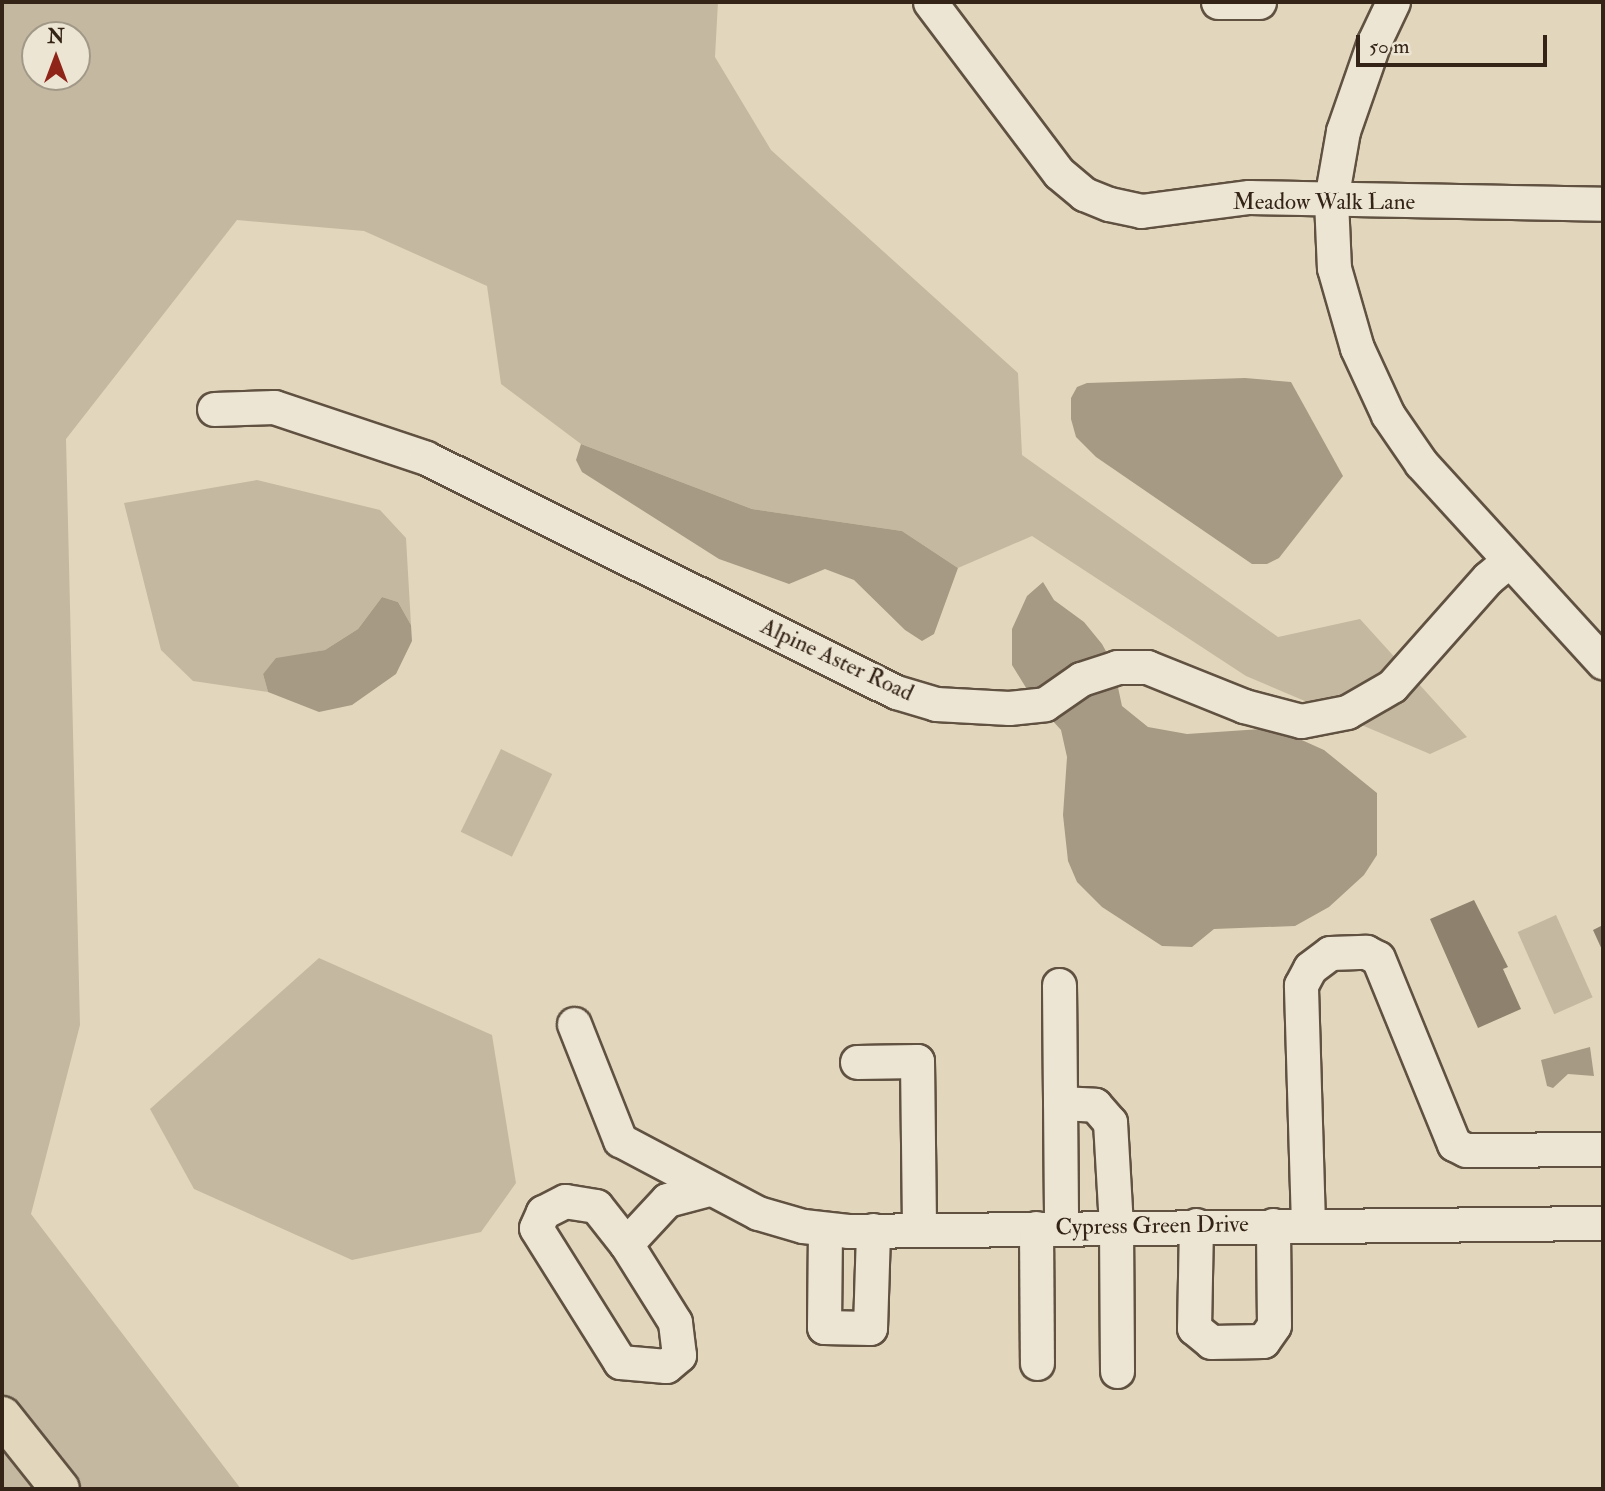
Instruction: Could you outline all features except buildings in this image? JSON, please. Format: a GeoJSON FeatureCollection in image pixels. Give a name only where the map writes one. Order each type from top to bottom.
{"type":"FeatureCollection","features":[{"type":"Feature","properties":{"kind":"highway"},"geometry":{"type":"LineString","coordinates":[[2,1416],[60,1489]]}},
{"type":"Feature","properties":{"kind":"street","name":"Meadow Walk Lane"},"geometry":{"type":"LineString","coordinates":[[930,2],[1059,173],[1084,194],[1141,211],[1249,197],[1603,204]]}},
{"type":"Feature","properties":{"kind":"street"},"geometry":{"type":"LineString","coordinates":[[1218,2],[1259,2]]}},
{"type":"Feature","properties":{"kind":"street"},"geometry":{"type":"LineString","coordinates":[[1389,3],[1343,131],[1331,200],[1334,268],[1357,348],[1373,386],[1421,463],[1603,662]]}},
{"type":"Feature","properties":{"kind":"street","name":"Alpine Aster Road"},"geometry":{"type":"LineString","coordinates":[[214,409],[274,407],[426,458],[897,692],[936,704],[1009,708],[1045,704],[1081,679],[1117,667],[1147,667],[1244,706],[1301,721],[1347,712],[1392,686],[1488,578],[1508,561]]}},
{"type":"Feature","properties":{"kind":"street"},"geometry":{"type":"LineString","coordinates":[[1308,1224],[1301,985],[1310,968],[1330,953],[1366,952],[1377,958],[1454,1144],[1466,1150],[1603,1149]]}},
{"type":"Feature","properties":{"kind":"street"},"geometry":{"type":"LineString","coordinates":[[1037,1363],[1060,1102],[1059,985]]}},
{"type":"Feature","properties":{"kind":"street","name":"Cypress Green Drive"},"geometry":{"type":"LineString","coordinates":[[574,1024],[620,1140],[758,1213],[825,1230],[1603,1223]]}},
{"type":"Feature","properties":{"kind":"street"},"geometry":{"type":"LineString","coordinates":[[857,1062],[917,1061],[919,1229]]}},
{"type":"Feature","properties":{"kind":"street"},"geometry":{"type":"LineString","coordinates":[[1060,1102],[1095,1105],[1110,1122],[1116,1226],[1117,1371]]}},
{"type":"Feature","properties":{"kind":"street"},"geometry":{"type":"LineString","coordinates":[[626,1244],[667,1200],[709,1189]]}},
{"type":"Feature","properties":{"kind":"street"},"geometry":{"type":"LineString","coordinates":[[565,1201],[596,1206],[626,1244],[676,1322],[679,1355],[666,1366],[620,1362],[536,1228],[543,1212],[565,1201]]}},
{"type":"Feature","properties":{"kind":"street"},"geometry":{"type":"LineString","coordinates":[[1196,1225],[1194,1328],[1211,1342],[1263,1340],[1274,1325],[1273,1225]]}},
{"type":"Feature","properties":{"kind":"street"},"geometry":{"type":"LineString","coordinates":[[825,1230],[824,1326],[870,1328],[873,1230]]}},
{"type":"Feature","properties":{"kind":"shaded area"},"geometry":{"type":"Polygon","coordinates":[[[2,2],[718,2],[715,57],[771,150],[1018,373],[1022,455],[1278,637],[1360,619],[1467,737],[1430,754],[1246,676],[1032,536],[958,568],[902,531],[752,509],[581,444],[501,384],[487,286],[364,231],[237,220],[66,439],[80,1025],[31,1214],[241,1489],[80,1489],[2,1395],[2,2]]]}},
{"type":"Feature","properties":{"kind":"shaded area"},"geometry":{"type":"Polygon","coordinates":[[[1245,378],[1291,382],[1343,476],[1279,558],[1267,564],[1252,564],[1096,457],[1076,437],[1071,419],[1071,398],[1077,387],[1087,383],[1245,378]]]}},
{"type":"Feature","properties":{"kind":"shaded area"},"geometry":{"type":"Polygon","coordinates":[[[581,444],[752,509],[902,531],[958,568],[934,634],[922,641],[905,630],[854,580],[825,569],[789,584],[719,559],[582,472],[576,460],[581,444]]]}},
{"type":"Feature","properties":{"kind":"shaded area"},"geometry":{"type":"Polygon","coordinates":[[[257,480],[380,510],[406,538],[411,625],[398,602],[382,597],[358,629],[325,650],[276,659],[263,674],[268,692],[193,681],[161,650],[124,503],[257,480]]]}},
{"type":"Feature","properties":{"kind":"shaded area"},"geometry":{"type":"Polygon","coordinates":[[[1043,582],[1054,600],[1084,622],[1102,644],[1113,664],[1122,706],[1148,727],[1187,734],[1275,728],[1324,750],[1377,793],[1377,855],[1364,875],[1329,907],[1295,926],[1214,929],[1192,947],[1162,946],[1102,907],[1077,882],[1068,861],[1063,815],[1067,757],[1061,730],[1033,699],[1012,665],[1012,629],[1027,596],[1043,582]]]}},
{"type":"Feature","properties":{"kind":"shaded area"},"geometry":{"type":"Polygon","coordinates":[[[382,597],[398,602],[411,625],[412,641],[396,674],[352,705],[319,712],[268,692],[263,674],[276,658],[325,650],[358,629],[382,597]]]}},
{"type":"Feature","properties":{"kind":"shaded area"},"geometry":{"type":"Polygon","coordinates":[[[501,749],[552,774],[512,857],[461,832],[501,749]]]}},
{"type":"Feature","properties":{"kind":"shaded area"},"geometry":{"type":"Polygon","coordinates":[[[1556,915],[1593,997],[1554,1014],[1518,932],[1556,915]]]}},
{"type":"Feature","properties":{"kind":"shaded area"},"geometry":{"type":"Polygon","coordinates":[[[319,958],[492,1035],[516,1183],[481,1232],[352,1260],[194,1189],[150,1109],[319,958]]]}},
{"type":"Feature","properties":{"kind":"shaded area"},"geometry":{"type":"Polygon","coordinates":[[[1590,1047],[1594,1076],[1568,1074],[1553,1088],[1547,1086],[1541,1060],[1590,1047]]]}},
{"type":"Feature","properties":{"kind":"shaded area"},"geometry":{"type":"Polygon","coordinates":[[[2,1437],[42,1489],[2,1489],[2,1437]]]}}]}
